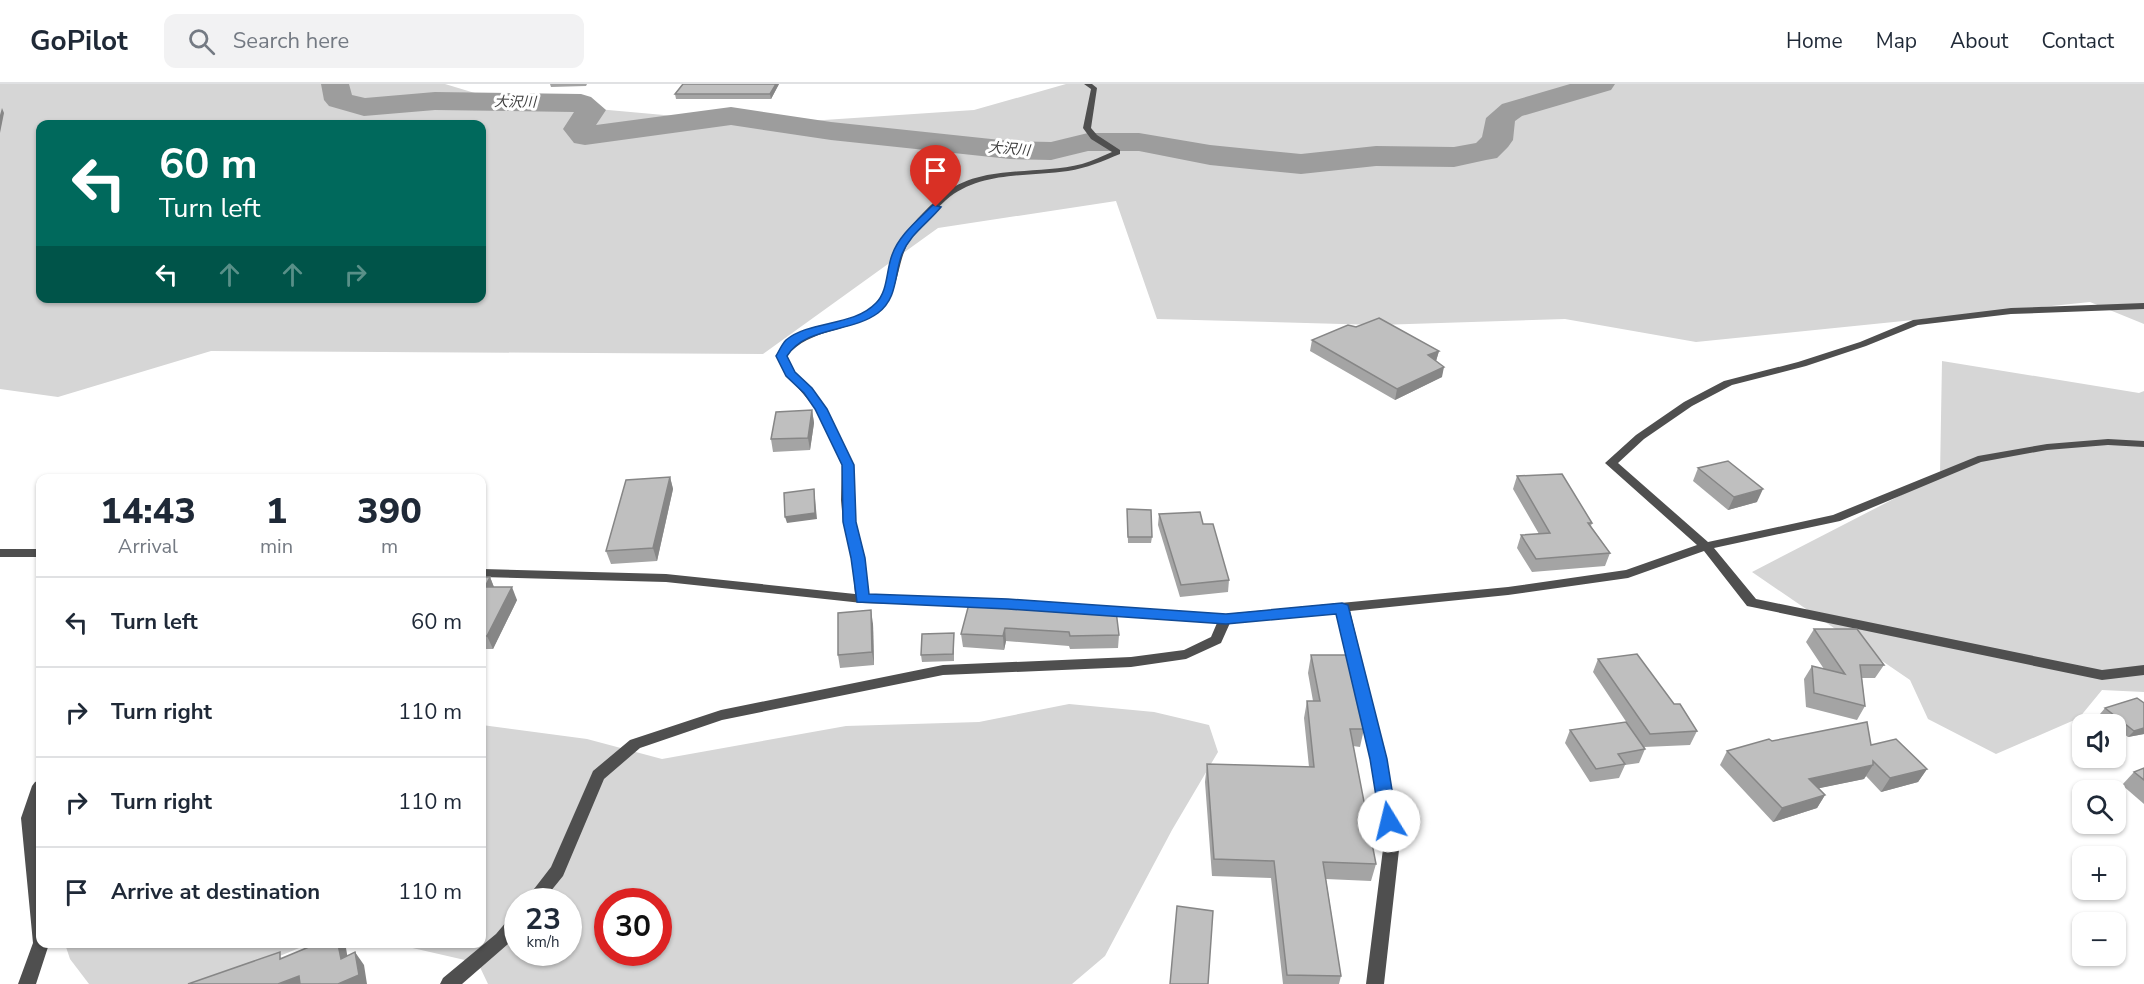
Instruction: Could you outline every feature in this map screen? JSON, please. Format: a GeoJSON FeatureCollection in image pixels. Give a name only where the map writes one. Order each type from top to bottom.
{"type":"FeatureCollection","features":[{"type":"Feature","properties":{"kind":"street"},"geometry":{"type":"LineString","coordinates":[[862,599],[858,558],[849,522],[848,465],[821,409],[808,391],[790,373],[782,356],[790,343],[810,333],[849,322],[872,312],[882,304],[889,291],[897,254],[907,236],[950,194],[969,184],[997,177],[1084,166],[1117,152],[1094,137],[1087,128],[1094,88],[1087,84]]}},
{"type":"Feature","properties":{"kind":"street"},"geometry":{"type":"LineString","coordinates":[[2144,306],[2012,311],[1916,322],[1863,344],[1802,364],[1728,383],[1688,404],[1640,436],[1611,463],[1706,546],[1752,603],[2102,675],[2144,670]]}},
{"type":"Feature","properties":{"kind":"street"},"geometry":{"type":"LineString","coordinates":[[486,573],[666,578],[862,599],[1002,604],[1226,619],[1508,591],[1628,574],[1706,546],[1836,518],[1978,459],[2047,447],[2108,442],[2144,444]]}},
{"type":"Feature","properties":{"kind":"street"},"geometry":{"type":"LineString","coordinates":[[0,553],[36,554]]}},
{"type":"Feature","properties":{"kind":"street"},"geometry":{"type":"LineString","coordinates":[[1342,608],[1378,759],[1392,841],[1375,984]]}},
{"type":"Feature","properties":{"kind":"street"},"geometry":{"type":"LineString","coordinates":[[543,888],[557,871],[598,775],[635,744],[721,715],[943,670],[1131,662],[1186,654],[1216,640],[1226,619]]}},
{"type":"Feature","properties":{"kind":"street"},"geometry":{"type":"LineString","coordinates":[[36,798],[29,818],[36,895]]}},
{"type":"Feature","properties":{"kind":"street"},"geometry":{"type":"LineString","coordinates":[[449,984],[504,937]]}},
{"type":"Feature","properties":{"kind":"street"},"geometry":{"type":"LineString","coordinates":[[27,984],[40,948]]}},
{"type":"Feature","properties":{"kind":"shaded area"},"geometry":{"type":"Polygon","coordinates":[[[0,84],[445,84],[498,100],[764,124],[974,110],[1066,84],[2144,84],[2144,324],[2090,302],[1696,342],[1565,319],[1378,325],[1157,319],[1116,201],[938,228],[763,354],[211,351],[58,397],[0,389],[0,84]]]}},
{"type":"Feature","properties":{"kind":"shaded area"},"geometry":{"type":"Polygon","coordinates":[[[1942,361],[2139,393],[2144,391],[2144,692],[2102,690],[2082,714],[2072,714],[2072,721],[1996,754],[1928,719],[1910,680],[1752,572],[1940,475],[1942,361]]]}},
{"type":"Feature","properties":{"kind":"shaded area"},"geometry":{"type":"Polygon","coordinates":[[[1069,704],[1154,712],[1209,725],[1218,752],[1172,830],[1105,956],[1072,984],[488,984],[478,963],[412,948],[486,948],[486,726],[587,739],[662,759],[846,726],[979,722],[1069,704]]]}},
{"type":"Feature","properties":{"kind":"shaded area"},"geometry":{"type":"Polygon","coordinates":[[[66,948],[299,948],[211,984],[89,984],[70,959],[66,948]]]}},
{"type":"Feature","properties":{"kind":"building"},"geometry":{"type":"Polygon","coordinates":[[[683,84],[776,84],[770,94],[675,94],[683,84]]]}},
{"type":"Feature","properties":{"kind":"building"},"geometry":{"type":"Polygon","coordinates":[[[1379,318],[1439,351],[1428,355],[1444,367],[1397,389],[1312,340],[1348,325],[1356,327],[1379,318]]]}},
{"type":"Feature","properties":{"kind":"building"},"geometry":{"type":"Polygon","coordinates":[[[812,410],[808,438],[771,439],[776,412],[812,410]]]}},
{"type":"Feature","properties":{"kind":"building"},"geometry":{"type":"Polygon","coordinates":[[[1728,461],[1763,489],[1734,497],[1698,468],[1728,461]]]}},
{"type":"Feature","properties":{"kind":"building"},"geometry":{"type":"Polygon","coordinates":[[[1562,474],[1592,523],[1588,523],[1610,553],[1536,559],[1521,535],[1550,533],[1517,476],[1562,474]]]}},
{"type":"Feature","properties":{"kind":"building"},"geometry":{"type":"Polygon","coordinates":[[[670,477],[653,548],[606,551],[626,480],[670,477]]]}},
{"type":"Feature","properties":{"kind":"building"},"geometry":{"type":"Polygon","coordinates":[[[814,489],[815,513],[785,517],[784,493],[814,489]]]}},
{"type":"Feature","properties":{"kind":"building"},"geometry":{"type":"Polygon","coordinates":[[[1127,509],[1151,510],[1152,537],[1128,537],[1127,509]]]}},
{"type":"Feature","properties":{"kind":"building"},"geometry":{"type":"Polygon","coordinates":[[[1200,512],[1203,524],[1213,524],[1229,580],[1181,585],[1159,514],[1200,512]]]}},
{"type":"Feature","properties":{"kind":"building"},"geometry":{"type":"Polygon","coordinates":[[[486,587],[512,587],[487,636],[486,587]]]}},
{"type":"Feature","properties":{"kind":"building"},"geometry":{"type":"Polygon","coordinates":[[[970,600],[1039,605],[1039,608],[1116,611],[1119,635],[1070,636],[1069,632],[1005,628],[1003,636],[961,634],[970,600]]]}},
{"type":"Feature","properties":{"kind":"building"},"geometry":{"type":"Polygon","coordinates":[[[871,610],[872,652],[838,655],[838,613],[871,610]]]}},
{"type":"Feature","properties":{"kind":"building"},"geometry":{"type":"Polygon","coordinates":[[[1814,629],[1857,629],[1884,665],[1860,665],[1865,706],[1814,693],[1812,666],[1845,674],[1814,629]]]}},
{"type":"Feature","properties":{"kind":"building"},"geometry":{"type":"Polygon","coordinates":[[[954,633],[953,654],[921,655],[922,634],[954,633]]]}},
{"type":"Feature","properties":{"kind":"building"},"geometry":{"type":"Polygon","coordinates":[[[1637,654],[1674,704],[1680,704],[1697,731],[1650,734],[1598,659],[1637,654]]]}},
{"type":"Feature","properties":{"kind":"building"},"geometry":{"type":"Polygon","coordinates":[[[1311,655],[1349,655],[1364,729],[1350,729],[1376,864],[1323,862],[1341,976],[1287,975],[1274,861],[1214,859],[1207,764],[1314,767],[1307,701],[1320,701],[1311,655]]]}},
{"type":"Feature","properties":{"kind":"building"},"geometry":{"type":"Polygon","coordinates":[[[2137,698],[2144,703],[2144,728],[2134,731],[2126,725],[2126,714],[2113,714],[2105,708],[2137,698]]]}},
{"type":"Feature","properties":{"kind":"building"},"geometry":{"type":"Polygon","coordinates":[[[1626,722],[1645,749],[1618,754],[1625,764],[1596,769],[1570,730],[1626,722]]]}},
{"type":"Feature","properties":{"kind":"building"},"geometry":{"type":"Polygon","coordinates":[[[1867,722],[1871,745],[1896,739],[1927,769],[1890,778],[1873,761],[1873,765],[1809,779],[1825,795],[1782,808],[1727,751],[1769,739],[1772,741],[1867,722]]]}},
{"type":"Feature","properties":{"kind":"building"},"geometry":{"type":"Polygon","coordinates":[[[2144,768],[2144,780],[2134,772],[2144,768]]]}},
{"type":"Feature","properties":{"kind":"building"},"geometry":{"type":"Polygon","coordinates":[[[1177,906],[1213,911],[1208,984],[1170,984],[1177,906]]]}},
{"type":"Feature","properties":{"kind":"building"},"geometry":{"type":"Polygon","coordinates":[[[306,948],[339,948],[341,959],[355,952],[359,975],[338,984],[300,984],[299,976],[278,984],[188,984],[280,952],[280,959],[306,948]]]}},
{"type":"Feature","properties":{"kind":"waterway","name":"大沢川"},"geometry":{"type":"LineString","coordinates":[[335,84],[339,100],[364,107],[435,101],[581,103],[591,110],[578,129],[585,136],[731,116],[831,131],[1010,150],[1051,151],[1088,142],[1139,142],[1210,155],[1301,164],[1376,156],[1454,157],[1486,151],[1497,140],[1501,118],[1512,110],[1601,84]]}},
{"type":"Feature","properties":{"kind":"route"},"geometry":{"type":"LineString","coordinates":[[936,207],[907,236],[897,254],[889,291],[882,304],[872,312],[849,322],[810,333],[790,343],[782,356],[790,373],[808,391],[821,409],[848,465],[849,522],[858,558],[862,599],[1008,604],[1226,619],[1342,608],[1378,759],[1389,821]]}}]}
